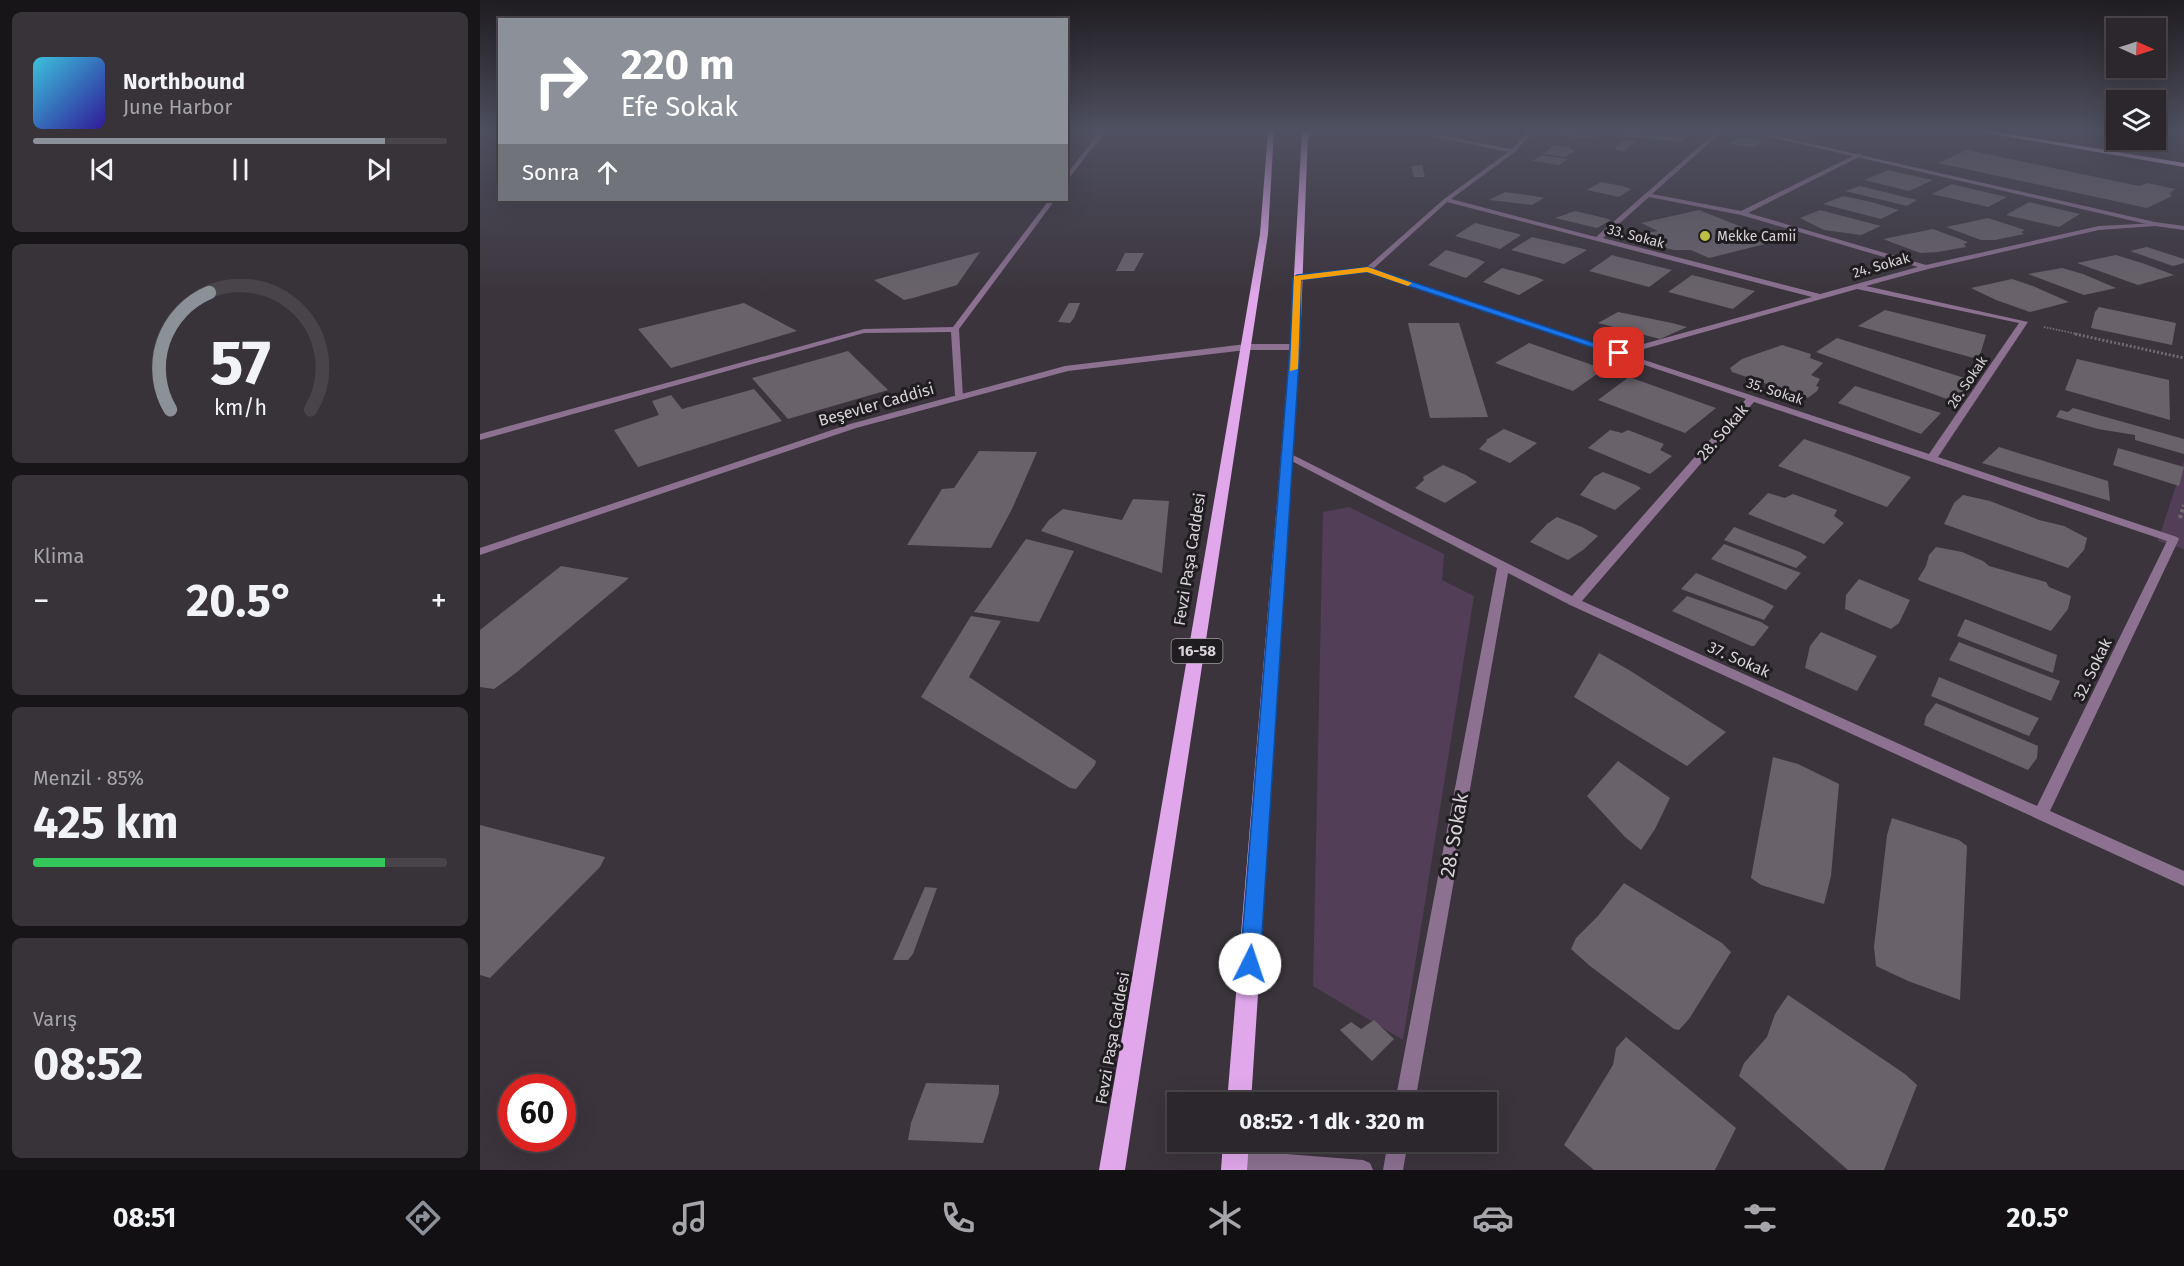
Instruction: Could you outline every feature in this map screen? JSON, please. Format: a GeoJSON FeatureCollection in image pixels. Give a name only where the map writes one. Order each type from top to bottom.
{"type":"FeatureCollection","features":[{"type":"Feature","properties":{"kind":"main road","name":"Fevzi Paşa Caddesi"},"geometry":{"type":"LineString","coordinates":[[1112,1170],[1264,234],[1267,186]]}},
{"type":"Feature","properties":{"kind":"main road"},"geometry":{"type":"LineString","coordinates":[[1240,1092],[1295,347],[1303,186]]}},
{"type":"Feature","properties":{"kind":"street"},"geometry":{"type":"LineString","coordinates":[[1297,278],[1368,270],[1446,200],[1466,186]]}},
{"type":"Feature","properties":{"kind":"street"},"geometry":{"type":"LineString","coordinates":[[1599,238],[1658,186]]}},
{"type":"Feature","properties":{"kind":"street"},"geometry":{"type":"LineString","coordinates":[[1742,213],[1797,186]]}},
{"type":"Feature","properties":{"kind":"street"},"geometry":{"type":"LineString","coordinates":[[1990,186],[2155,224],[2184,228]]}},
{"type":"Feature","properties":{"kind":"street"},"geometry":{"type":"LineString","coordinates":[[1647,195],[1742,213],[1926,267]]}},
{"type":"Feature","properties":{"kind":"street","name":"33. Sokak"},"geometry":{"type":"LineString","coordinates":[[1446,200],[1820,296]]}},
{"type":"Feature","properties":{"kind":"street"},"geometry":{"type":"LineString","coordinates":[[960,395],[955,329],[1051,201]]}},
{"type":"Feature","properties":{"kind":"street","name":"24. Sokak"},"geometry":{"type":"LineString","coordinates":[[1619,353],[1926,267],[2099,228],[2155,224]]}},
{"type":"Feature","properties":{"kind":"street","name":"35. Sokak"},"geometry":{"type":"LineString","coordinates":[[1368,270],[2173,539]]}},
{"type":"Feature","properties":{"kind":"street"},"geometry":{"type":"LineString","coordinates":[[1856,286],[2024,322]]}},
{"type":"Feature","properties":{"kind":"street","name":"26. Sokak"},"geometry":{"type":"LineString","coordinates":[[1932,458],[2024,322]]}},
{"type":"Feature","properties":{"kind":"street"},"geometry":{"type":"LineString","coordinates":[[480,436],[864,331],[955,329]]}},
{"type":"Feature","properties":{"kind":"street","name":"Beşevler Caddisi"},"geometry":{"type":"LineString","coordinates":[[480,552],[717,470],[853,426],[960,395],[1068,368],[1246,347],[1295,347]]}},
{"type":"Feature","properties":{"kind":"street","name":"28. Sokak"},"geometry":{"type":"LineString","coordinates":[[1574,602],[1752,398]]}},
{"type":"Feature","properties":{"kind":"street","name":"37. Sokak"},"geometry":{"type":"LineString","coordinates":[[1287,456],[1503,568],[1574,602],[2184,879]]}},
{"type":"Feature","properties":{"kind":"street","name":"32. Sokak"},"geometry":{"type":"LineString","coordinates":[[2041,814],[2173,539]]}},
{"type":"Feature","properties":{"kind":"street","name":"28. Sokak"},"geometry":{"type":"LineString","coordinates":[[1407,1092],[1503,568]]}},
{"type":"Feature","properties":{"kind":"street"},"geometry":{"type":"LineString","coordinates":[[1393,1170],[1396,1152]]}},
{"type":"Feature","properties":{"kind":"street"},"geometry":{"type":"LineString","coordinates":[[1235,1157],[1363,1170]]}},
{"type":"Feature","properties":{"kind":"path"},"geometry":{"type":"LineString","coordinates":[[2024,322],[2184,358]]}},
{"type":"Feature","properties":{"kind":"shaded area"},"geometry":{"type":"Polygon","coordinates":[[[2184,461],[2184,549],[2158,541],[2184,461]]]}},
{"type":"Feature","properties":{"kind":"shaded area"},"geometry":{"type":"Polygon","coordinates":[[[1349,507],[1444,554],[1442,580],[1474,596],[1403,1040],[1313,986],[1323,512],[1349,507]]]}},
{"type":"Feature","properties":{"kind":"building"},"geometry":{"type":"Polygon","coordinates":[[[1595,186],[1620,186],[1631,189],[1619,197],[1587,190],[1595,186]]]}},
{"type":"Feature","properties":{"kind":"building"},"geometry":{"type":"Polygon","coordinates":[[[1860,186],[1917,200],[1907,206],[1845,191],[1860,186]]]}},
{"type":"Feature","properties":{"kind":"building"},"geometry":{"type":"Polygon","coordinates":[[[1887,186],[1921,186],[1909,191],[1887,186]]]}},
{"type":"Feature","properties":{"kind":"building"},"geometry":{"type":"Polygon","coordinates":[[[1949,186],[1959,186],[2007,197],[1988,207],[1932,194],[1949,186]]]}},
{"type":"Feature","properties":{"kind":"building"},"geometry":{"type":"Polygon","coordinates":[[[2043,186],[2160,186],[2175,189],[2169,194],[2172,195],[2170,197],[2147,208],[2043,186]]]}},
{"type":"Feature","properties":{"kind":"building"},"geometry":{"type":"Polygon","coordinates":[[[1505,192],[1544,198],[1532,205],[1489,200],[1505,192]]]}},
{"type":"Feature","properties":{"kind":"building"},"geometry":{"type":"Polygon","coordinates":[[[1843,196],[1899,210],[1881,219],[1823,204],[1843,196]]]}},
{"type":"Feature","properties":{"kind":"building"},"geometry":{"type":"Polygon","coordinates":[[[2029,202],[2080,214],[2059,227],[2006,215],[2029,202]]]}},
{"type":"Feature","properties":{"kind":"building","name":"Mekke Camii"},"geometry":{"type":"Polygon","coordinates":[[[1699,210],[1777,241],[1709,258],[1691,250],[1674,250],[1658,246],[1647,239],[1646,233],[1658,231],[1641,223],[1699,210]]]}},
{"type":"Feature","properties":{"kind":"building"},"geometry":{"type":"Polygon","coordinates":[[[1820,210],[1881,226],[1861,235],[1824,230],[1800,218],[1820,210]]]}},
{"type":"Feature","properties":{"kind":"building"},"geometry":{"type":"Polygon","coordinates":[[[1575,211],[1611,220],[1597,228],[1555,218],[1575,211]]]}},
{"type":"Feature","properties":{"kind":"building"},"geometry":{"type":"Polygon","coordinates":[[[1988,218],[2025,230],[2021,232],[2024,234],[1995,240],[1981,240],[1946,227],[1988,218]]]}},
{"type":"Feature","properties":{"kind":"building"},"geometry":{"type":"Polygon","coordinates":[[[1475,223],[1521,235],[1500,249],[1455,236],[1475,223]]]}},
{"type":"Feature","properties":{"kind":"building"},"geometry":{"type":"Polygon","coordinates":[[[1933,229],[1968,242],[1964,244],[1966,247],[1920,253],[1883,239],[1933,229]]]}},
{"type":"Feature","properties":{"kind":"building"},"geometry":{"type":"Polygon","coordinates":[[[1532,237],[1587,250],[1564,264],[1511,250],[1532,237]]]}},
{"type":"Feature","properties":{"kind":"building"},"geometry":{"type":"Polygon","coordinates":[[[2147,247],[2184,259],[2184,263],[2173,266],[2130,251],[2147,247]]]}},
{"type":"Feature","properties":{"kind":"building"},"geometry":{"type":"Polygon","coordinates":[[[1446,250],[1485,262],[1466,278],[1428,265],[1446,250]]]}},
{"type":"Feature","properties":{"kind":"building"},"geometry":{"type":"Polygon","coordinates":[[[980,252],[957,285],[913,298],[904,300],[874,280],[980,252]]]}},
{"type":"Feature","properties":{"kind":"building"},"geometry":{"type":"Polygon","coordinates":[[[1125,253],[1144,253],[1134,271],[1116,271],[1125,253]]]}},
{"type":"Feature","properties":{"kind":"building"},"geometry":{"type":"Polygon","coordinates":[[[1612,255],[1672,270],[1649,287],[1589,271],[1612,255]]]}},
{"type":"Feature","properties":{"kind":"building"},"geometry":{"type":"Polygon","coordinates":[[[2116,255],[2174,275],[2138,285],[2077,263],[2116,255]]]}},
{"type":"Feature","properties":{"kind":"building"},"geometry":{"type":"Polygon","coordinates":[[[1502,268],[1544,280],[1519,295],[1483,282],[1502,268]]]}},
{"type":"Feature","properties":{"kind":"building"},"geometry":{"type":"Polygon","coordinates":[[[2062,268],[2116,288],[2084,295],[2028,274],[2062,268]]]}},
{"type":"Feature","properties":{"kind":"building"},"geometry":{"type":"Polygon","coordinates":[[[1692,275],[1755,291],[1733,309],[1668,292],[1692,275]]]}},
{"type":"Feature","properties":{"kind":"building"},"geometry":{"type":"Polygon","coordinates":[[[2012,279],[2069,302],[2030,312],[1971,288],[2012,279]]]}},
{"type":"Feature","properties":{"kind":"building"},"geometry":{"type":"Polygon","coordinates":[[[744,303],[797,331],[671,368],[638,329],[744,303]]]}},
{"type":"Feature","properties":{"kind":"building"},"geometry":{"type":"Polygon","coordinates":[[[1069,303],[1080,303],[1074,318],[1070,323],[1058,322],[1069,303]]]}},
{"type":"Feature","properties":{"kind":"building"},"geometry":{"type":"Polygon","coordinates":[[[2099,307],[2176,323],[2172,345],[2091,328],[2095,312],[2099,307]]]}},
{"type":"Feature","properties":{"kind":"building"},"geometry":{"type":"Polygon","coordinates":[[[1885,310],[1986,335],[1980,355],[1977,359],[1858,326],[1885,310]]]}},
{"type":"Feature","properties":{"kind":"building"},"geometry":{"type":"Polygon","coordinates":[[[1618,312],[1687,327],[1660,339],[1598,323],[1618,312]]]}},
{"type":"Feature","properties":{"kind":"building"},"geometry":{"type":"Polygon","coordinates":[[[1408,323],[1459,323],[1488,417],[1430,418],[1408,323]]]}},
{"type":"Feature","properties":{"kind":"building"},"geometry":{"type":"Polygon","coordinates":[[[1837,338],[1971,380],[1966,397],[1961,404],[1816,352],[1837,338]]]}},
{"type":"Feature","properties":{"kind":"building"},"geometry":{"type":"Polygon","coordinates":[[[1529,343],[1604,369],[1573,391],[1495,363],[1529,343]]]}},
{"type":"Feature","properties":{"kind":"building"},"geometry":{"type":"Polygon","coordinates":[[[1782,345],[1811,354],[1810,358],[1823,363],[1811,375],[1820,379],[1816,386],[1819,387],[1808,398],[1732,372],[1730,368],[1742,359],[1782,345]]]}},
{"type":"Feature","properties":{"kind":"building"},"geometry":{"type":"Polygon","coordinates":[[[848,351],[888,390],[788,419],[752,378],[848,351]]]}},
{"type":"Feature","properties":{"kind":"building"},"geometry":{"type":"Polygon","coordinates":[[[2077,359],[2169,380],[2170,420],[2065,390],[2077,359]]]}},
{"type":"Feature","properties":{"kind":"building"},"geometry":{"type":"Polygon","coordinates":[[[1629,377],[1716,408],[1685,433],[1598,400],[1629,377]]]}},
{"type":"Feature","properties":{"kind":"building"},"geometry":{"type":"Polygon","coordinates":[[[1855,386],[1941,413],[1921,434],[1838,403],[1855,386]]]}},
{"type":"Feature","properties":{"kind":"building"},"geometry":{"type":"Polygon","coordinates":[[[754,389],[782,421],[638,467],[614,430],[659,415],[652,401],[671,395],[682,409],[754,389]]]}},
{"type":"Feature","properties":{"kind":"building"},"geometry":{"type":"Polygon","coordinates":[[[2073,408],[2184,439],[2184,454],[2135,440],[2135,435],[2098,429],[2056,417],[2060,410],[2068,412],[2073,408]]]}},
{"type":"Feature","properties":{"kind":"building"},"geometry":{"type":"Polygon","coordinates":[[[1504,429],[1537,443],[1510,463],[1479,449],[1486,440],[1504,429]]]}},
{"type":"Feature","properties":{"kind":"building"},"geometry":{"type":"Polygon","coordinates":[[[1610,430],[1622,433],[1628,430],[1664,444],[1660,450],[1672,456],[1650,474],[1588,448],[1610,430]]]}},
{"type":"Feature","properties":{"kind":"building"},"geometry":{"type":"Polygon","coordinates":[[[1804,439],[1911,477],[1887,507],[1778,466],[1804,439]]]}},
{"type":"Feature","properties":{"kind":"building"},"geometry":{"type":"Polygon","coordinates":[[[1999,447],[2108,481],[2110,501],[1982,463],[1999,447]]]}},
{"type":"Feature","properties":{"kind":"building"},"geometry":{"type":"Polygon","coordinates":[[[2118,448],[2184,467],[2179,486],[2113,465],[2118,448]]]}},
{"type":"Feature","properties":{"kind":"building"},"geometry":{"type":"Polygon","coordinates":[[[979,451],[1037,452],[1012,509],[991,548],[907,545],[942,489],[954,488],[979,451]]]}},
{"type":"Feature","properties":{"kind":"building"},"geometry":{"type":"Polygon","coordinates":[[[1443,465],[1477,482],[1445,503],[1415,488],[1424,480],[1423,477],[1443,465]]]}},
{"type":"Feature","properties":{"kind":"building"},"geometry":{"type":"Polygon","coordinates":[[[1603,472],[1641,488],[1615,510],[1580,495],[1594,477],[1603,472]]]}},
{"type":"Feature","properties":{"kind":"building"},"geometry":{"type":"Polygon","coordinates":[[[1768,493],[1785,498],[1793,494],[1837,510],[1834,516],[1844,523],[1824,544],[1748,514],[1768,493]]]}},
{"type":"Feature","properties":{"kind":"building"},"geometry":{"type":"Polygon","coordinates":[[[1963,495],[1990,501],[2039,520],[2064,526],[2087,538],[2084,550],[2068,568],[1944,524],[1954,503],[1963,495]]]}},
{"type":"Feature","properties":{"kind":"building"},"geometry":{"type":"Polygon","coordinates":[[[1133,499],[1169,501],[1162,573],[1041,531],[1049,520],[1063,509],[1122,520],[1133,499]]]}},
{"type":"Feature","properties":{"kind":"building"},"geometry":{"type":"Polygon","coordinates":[[[1557,517],[1598,536],[1568,560],[1530,542],[1557,517]]]}},
{"type":"Feature","properties":{"kind":"building"},"geometry":{"type":"Polygon","coordinates":[[[1734,527],[1800,552],[1807,557],[1796,568],[1724,540],[1734,527]]]}},
{"type":"Feature","properties":{"kind":"building"},"geometry":{"type":"Polygon","coordinates":[[[1026,539],[1074,551],[1039,622],[974,612],[1026,539]]]}},
{"type":"Feature","properties":{"kind":"building"},"geometry":{"type":"Polygon","coordinates":[[[1724,544],[1801,573],[1786,590],[1711,559],[1724,544]]]}},
{"type":"Feature","properties":{"kind":"building"},"geometry":{"type":"Polygon","coordinates":[[[1936,547],[1962,552],[1989,566],[2046,582],[2049,587],[2071,596],[2068,609],[2051,631],[1920,581],[1918,579],[1926,566],[1929,555],[1936,547]]]}},
{"type":"Feature","properties":{"kind":"building"},"geometry":{"type":"Polygon","coordinates":[[[561,566],[629,578],[494,689],[480,687],[480,630],[561,566]]]}},
{"type":"Feature","properties":{"kind":"building"},"geometry":{"type":"Polygon","coordinates":[[[1696,573],[1774,606],[1764,620],[1681,589],[1696,573]]]}},
{"type":"Feature","properties":{"kind":"building"},"geometry":{"type":"Polygon","coordinates":[[[1859,579],[1910,600],[1899,623],[1891,629],[1845,609],[1846,595],[1859,579]]]}},
{"type":"Feature","properties":{"kind":"building"},"geometry":{"type":"Polygon","coordinates":[[[1687,596],[1761,622],[1769,627],[1754,646],[1751,646],[1672,611],[1687,596]]]}},
{"type":"Feature","properties":{"kind":"building"},"geometry":{"type":"Polygon","coordinates":[[[971,616],[1001,621],[969,677],[1096,761],[1076,789],[1070,788],[921,697],[971,616]]]}},
{"type":"Feature","properties":{"kind":"building"},"geometry":{"type":"Polygon","coordinates":[[[1965,619],[2057,655],[2053,673],[1957,636],[1965,619]]]}},
{"type":"Feature","properties":{"kind":"building"},"geometry":{"type":"Polygon","coordinates":[[[1821,632],[1877,656],[1857,691],[1805,668],[1810,646],[1821,632]]]}},
{"type":"Feature","properties":{"kind":"building"},"geometry":{"type":"Polygon","coordinates":[[[1959,642],[2060,681],[2051,701],[1949,660],[1959,642]]]}},
{"type":"Feature","properties":{"kind":"building"},"geometry":{"type":"Polygon","coordinates":[[[1599,653],[1726,732],[1687,766],[1574,697],[1599,653]]]}},
{"type":"Feature","properties":{"kind":"building"},"geometry":{"type":"Polygon","coordinates":[[[1939,677],[2039,718],[2029,736],[1931,696],[1939,677]]]}},
{"type":"Feature","properties":{"kind":"building"},"geometry":{"type":"Polygon","coordinates":[[[1936,703],[2038,746],[2037,758],[2028,770],[1924,725],[1926,716],[1936,703]]]}},
{"type":"Feature","properties":{"kind":"building"},"geometry":{"type":"Polygon","coordinates":[[[1773,757],[1798,764],[1839,784],[1831,876],[1824,904],[1761,885],[1751,878],[1773,757]]]}},
{"type":"Feature","properties":{"kind":"building"},"geometry":{"type":"Polygon","coordinates":[[[1618,761],[1670,798],[1655,829],[1641,850],[1625,837],[1587,796],[1618,761]]]}},
{"type":"Feature","properties":{"kind":"building"},"geometry":{"type":"Polygon","coordinates":[[[1892,818],[1959,840],[1967,846],[1960,1000],[1908,981],[1876,966],[1874,947],[1887,835],[1892,818]]]}},
{"type":"Feature","properties":{"kind":"building"},"geometry":{"type":"Polygon","coordinates":[[[480,825],[605,857],[600,867],[490,978],[480,975],[480,825]]]}},
{"type":"Feature","properties":{"kind":"building"},"geometry":{"type":"Polygon","coordinates":[[[1624,883],[1722,943],[1731,952],[1689,1019],[1679,1030],[1674,1029],[1590,966],[1571,949],[1576,938],[1598,916],[1624,883]]]}},
{"type":"Feature","properties":{"kind":"building"},"geometry":{"type":"Polygon","coordinates":[[[925,887],[937,888],[913,954],[908,960],[893,960],[925,887]]]}},
{"type":"Feature","properties":{"kind":"building"},"geometry":{"type":"Polygon","coordinates":[[[1788,995],[1905,1074],[1917,1085],[1884,1170],[1848,1170],[1739,1076],[1744,1063],[1767,1037],[1775,1014],[1788,995]]]}},
{"type":"Feature","properties":{"kind":"building"},"geometry":{"type":"Polygon","coordinates":[[[1374,1020],[1394,1039],[1372,1061],[1340,1030],[1351,1022],[1361,1029],[1374,1020]]]}},
{"type":"Feature","properties":{"kind":"building"},"geometry":{"type":"Polygon","coordinates":[[[1626,1037],[1736,1128],[1715,1170],[1594,1170],[1564,1145],[1613,1065],[1616,1048],[1626,1037]]]}},
{"type":"Feature","properties":{"kind":"building"},"geometry":{"type":"Polygon","coordinates":[[[926,1083],[999,1085],[999,1093],[983,1143],[908,1140],[911,1123],[926,1083]]]}},
{"type":"Feature","properties":{"kind":"slow traffic"},"geometry":{"type":"LineString","coordinates":[[1293,369],[1297,278],[1368,270],[1408,283]]}},
{"type":"Feature","properties":{"kind":"place","name":"Mekke Camii"},"geometry":{"type":"Point","coordinates":[1705,236]}},
{"type":"Feature","properties":{"kind":"route"},"geometry":{"type":"LineString","coordinates":[[1250,964],[1275,639],[1295,347],[1297,278],[1368,270],[1619,353]]}}]}
